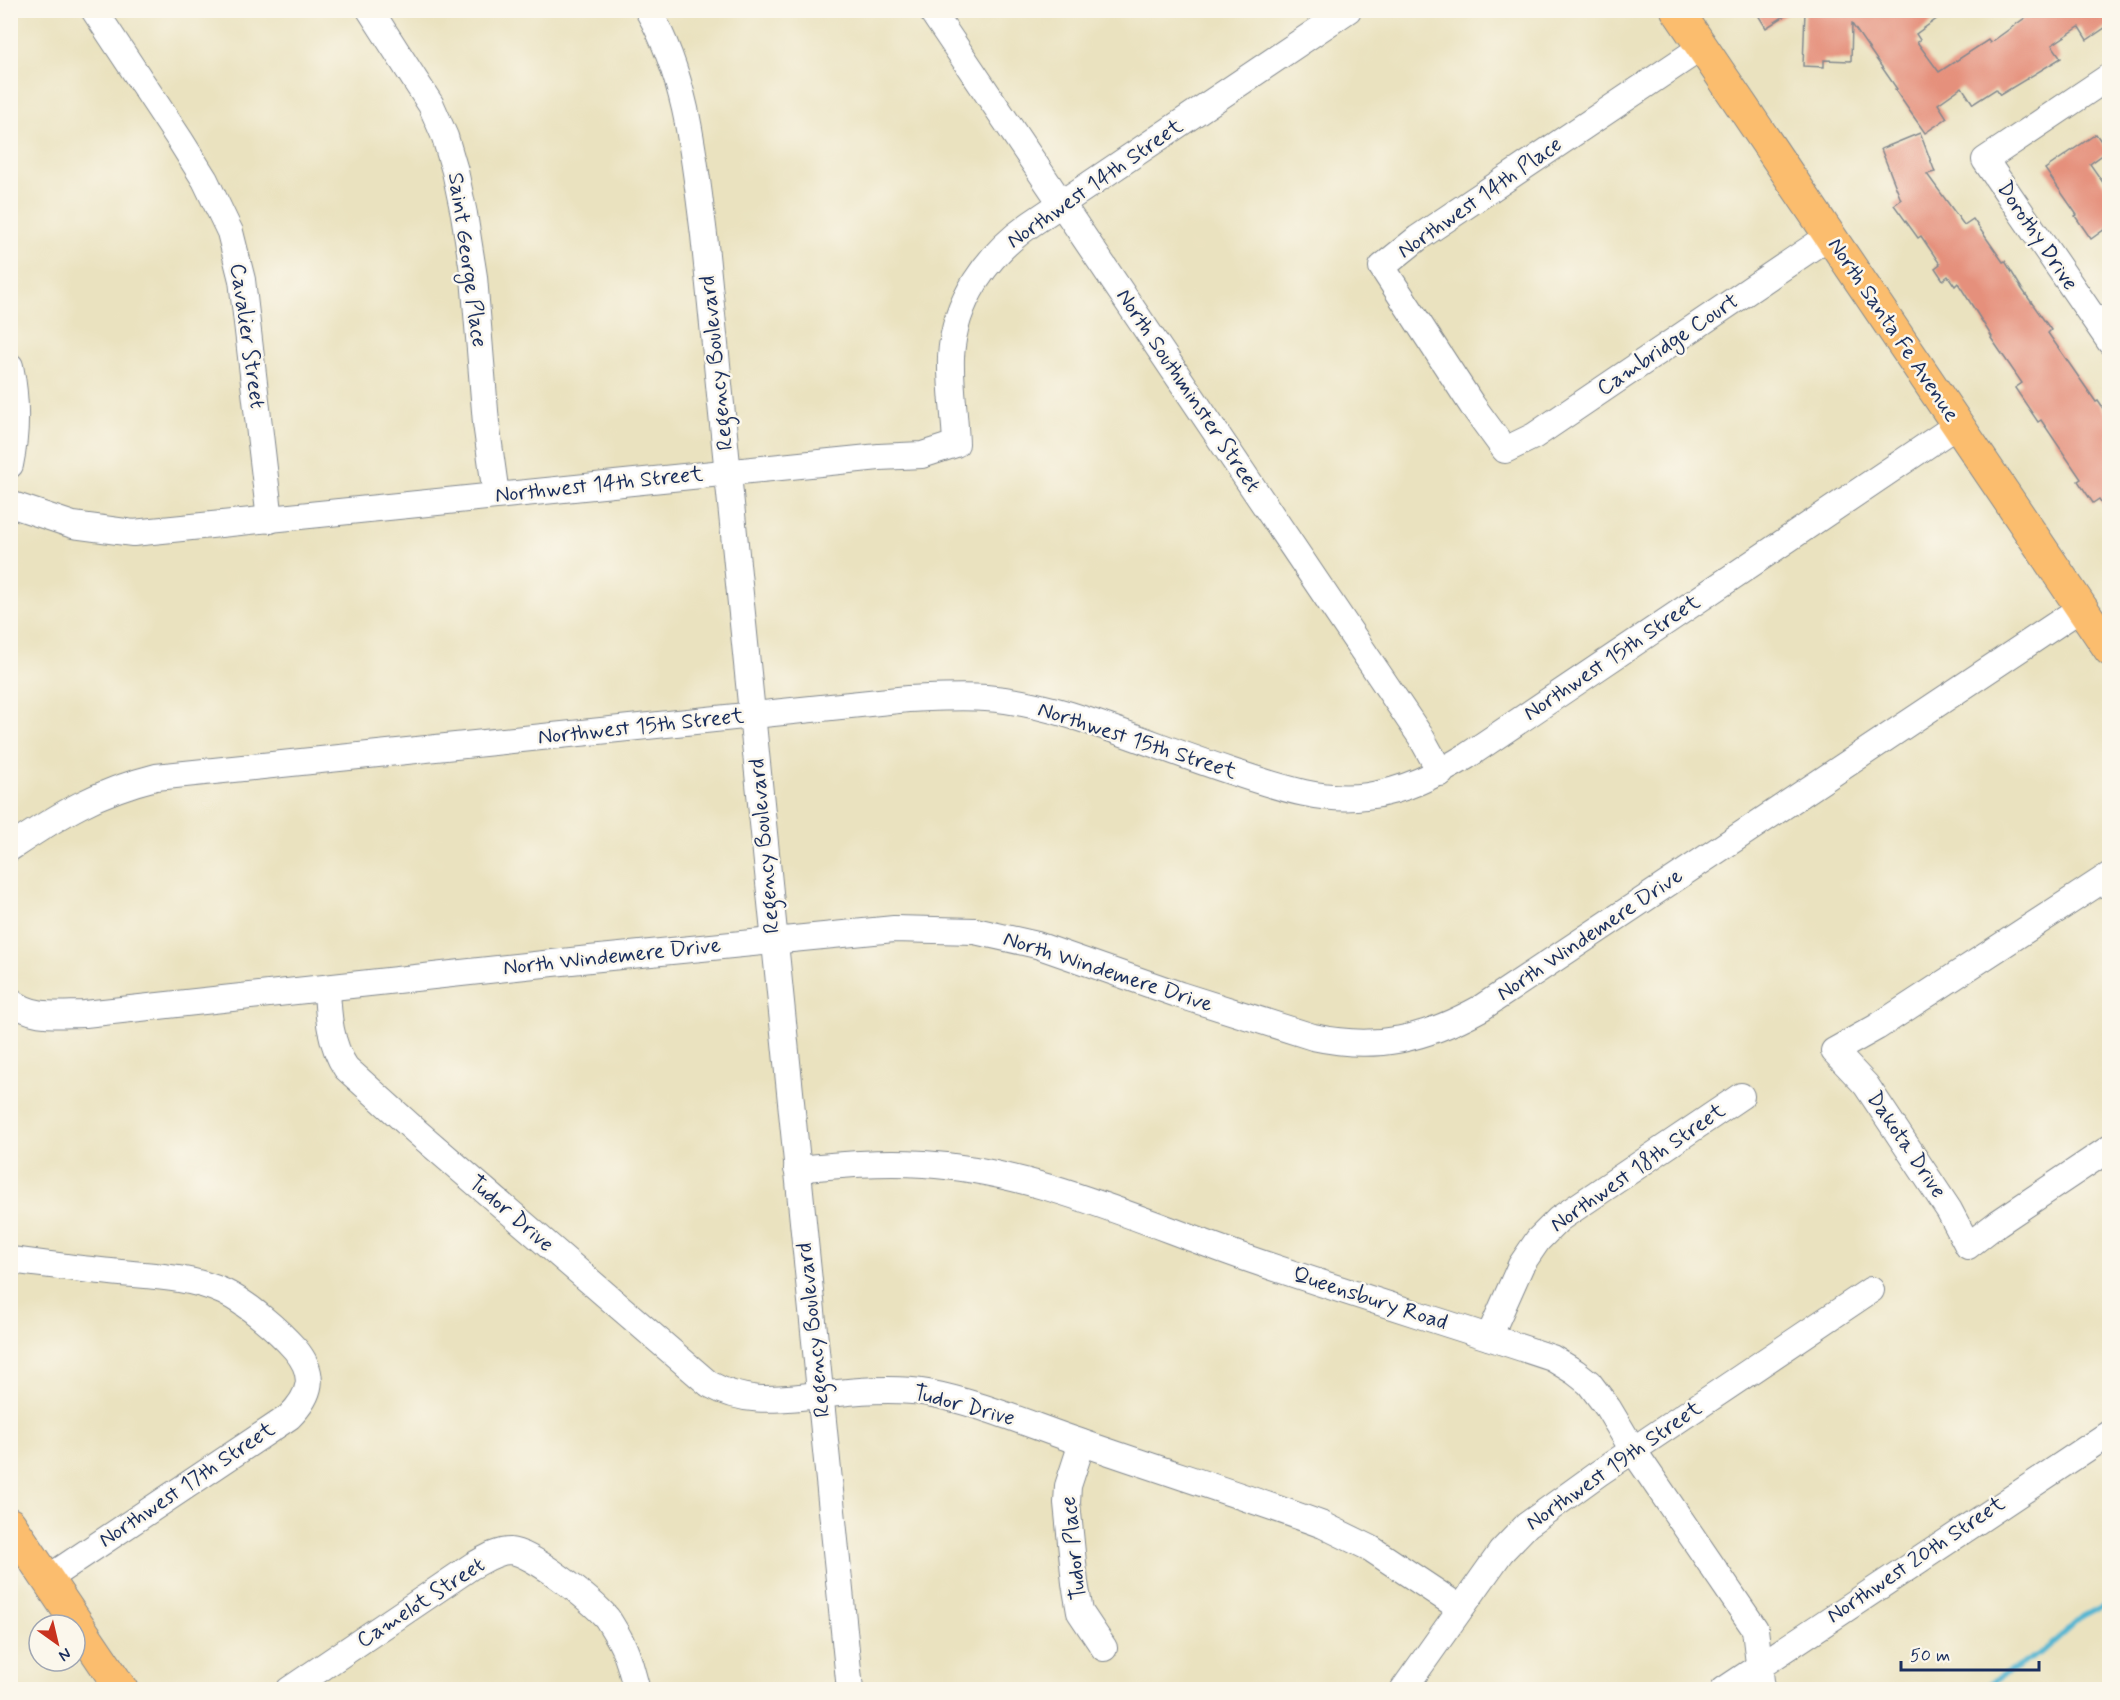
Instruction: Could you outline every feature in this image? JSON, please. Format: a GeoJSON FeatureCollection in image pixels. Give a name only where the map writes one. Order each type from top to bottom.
{"type":"FeatureCollection","features":[{"type":"Feature","properties":{"kind":"main road","name":"North Santa Fe Avenue"},"geometry":{"type":"LineString","coordinates":[[1677,10],[2109,650]]}},
{"type":"Feature","properties":{"kind":"main road"},"geometry":{"type":"LineString","coordinates":[[10,1524],[113,1686]]}},
{"type":"Feature","properties":{"kind":"street","name":"Cavalier Street"},"geometry":{"type":"LineString","coordinates":[[94,10],[205,180],[230,231],[242,280],[270,520]]}},
{"type":"Feature","properties":{"kind":"street","name":"Saint George Place"},"geometry":{"type":"LineString","coordinates":[[370,10],[431,105],[446,137],[455,171],[474,277],[486,423],[496,495]]}},
{"type":"Feature","properties":{"kind":"street","name":"Regency Boulevard"},"geometry":{"type":"LineString","coordinates":[[648,10],[661,33],[684,97],[704,235],[850,1689]]}},
{"type":"Feature","properties":{"kind":"street","name":"North Southminster Street"},"geometry":{"type":"LineString","coordinates":[[931,10],[1421,737],[1441,773]]}},
{"type":"Feature","properties":{"kind":"street","name":"Northwest 14th Street"},"geometry":{"type":"LineString","coordinates":[[10,504],[72,525],[132,532],[270,520],[879,457],[922,455],[956,444],[951,355],[958,317],[966,296],[982,269],[996,252],[1012,237],[1348,10]]}},
{"type":"Feature","properties":{"kind":"street","name":"Northwest 14th Place"},"geometry":{"type":"LineString","coordinates":[[1505,450],[1472,405],[1382,267],[1418,238],[1702,47]]}},
{"type":"Feature","properties":{"kind":"street","name":"Dorothy Drive"},"geometry":{"type":"LineString","coordinates":[[2109,76],[1985,160],[2109,342]]}},
{"type":"Feature","properties":{"kind":"street","name":"Cambridge Court"},"geometry":{"type":"LineString","coordinates":[[1505,450],[1534,436],[1829,236]]}},
{"type":"Feature","properties":{"kind":"street"},"geometry":{"type":"LineString","coordinates":[[10,366],[15,390],[16,416],[10,465]]}},
{"type":"Feature","properties":{"kind":"street","name":"Northwest 15th Street"},"geometry":{"type":"LineString","coordinates":[[10,848],[78,804],[128,784],[156,777],[908,699],[987,698],[1071,716],[1274,785],[1312,795],[1366,796],[1396,790],[1441,773],[1957,425]]}},
{"type":"Feature","properties":{"kind":"street","name":"North Windemere Drive"},"geometry":{"type":"LineString","coordinates":[[10,1000],[28,1011],[42,1015],[85,1014],[894,929],[944,929],[975,931],[1036,945],[1180,995],[1313,1037],[1361,1043],[1415,1036],[1434,1031],[1481,1008],[2081,608]]}},
{"type":"Feature","properties":{"kind":"street","name":"Dakota Drive"},"geometry":{"type":"LineString","coordinates":[[2109,874],[1877,1028],[1834,1051],[1866,1085],[1949,1209],[1968,1246],[2109,1148]]}},
{"type":"Feature","properties":{"kind":"street","name":"Tudor Drive"},"geometry":{"type":"LineString","coordinates":[[327,988],[328,1013],[333,1040],[346,1068],[710,1384],[732,1395],[759,1400],[904,1390],[928,1393],[1013,1418],[1323,1525],[1377,1553],[1460,1608]]}},
{"type":"Feature","properties":{"kind":"street","name":"Northwest 18th Street"},"geometry":{"type":"LineString","coordinates":[[1489,1337],[1521,1265],[1538,1240],[1559,1219],[1741,1096]]}},
{"type":"Feature","properties":{"kind":"street","name":"Queensbury Road"},"geometry":{"type":"LineString","coordinates":[[797,1169],[876,1163],[924,1164],[1003,1176],[1064,1193],[1249,1259],[1552,1358],[1589,1383],[1608,1408],[1633,1450],[1755,1629],[1760,1678]]}},
{"type":"Feature","properties":{"kind":"street","name":"Northwest 17th Street"},"geometry":{"type":"LineString","coordinates":[[10,1260],[176,1279],[224,1292],[238,1300],[293,1347],[301,1357],[309,1378],[305,1399],[289,1417],[47,1579]]}},
{"type":"Feature","properties":{"kind":"street","name":"Northwest 19th Street"},"geometry":{"type":"LineString","coordinates":[[1404,1689],[1501,1552],[1527,1525],[1633,1450],[1871,1290]]}},
{"type":"Feature","properties":{"kind":"street","name":"Northwest 20th Street"},"geometry":{"type":"LineString","coordinates":[[1724,1689],[1760,1678],[2109,1433]]}},
{"type":"Feature","properties":{"kind":"street","name":"Tudor Place"},"geometry":{"type":"LineString","coordinates":[[1082,1443],[1068,1486],[1067,1503],[1075,1583],[1080,1612],[1104,1648]]}},
{"type":"Feature","properties":{"kind":"street","name":"Camelot Street"},"geometry":{"type":"LineString","coordinates":[[289,1689],[472,1566],[498,1553],[513,1551],[538,1562],[595,1605],[607,1619],[623,1645],[638,1689]]}},
{"type":"Feature","properties":{"kind":"building"},"geometry":{"type":"Polygon","coordinates":[[[1755,10],[1794,10],[1766,28],[1755,10]]]}},
{"type":"Feature","properties":{"kind":"building"},"geometry":{"type":"Polygon","coordinates":[[[1875,10],[1949,10],[1916,34],[1920,40],[1917,42],[1939,72],[1988,40],[1990,43],[2036,10],[2109,10],[2109,25],[2087,40],[2079,27],[2052,45],[2061,58],[2000,95],[1996,89],[1973,104],[1962,87],[1938,104],[1947,118],[1925,133],[1852,24],[1851,61],[1824,60],[1824,67],[1803,66],[1805,11],[1871,13],[1875,10]]]}},
{"type":"Feature","properties":{"kind":"building"},"geometry":{"type":"Polygon","coordinates":[[[1920,133],[1935,172],[1927,174],[1964,225],[1973,219],[2003,262],[2005,261],[2051,330],[2048,333],[2109,417],[2109,514],[2099,499],[2093,503],[2078,481],[2081,479],[2041,420],[2038,422],[2015,388],[2022,383],[1991,338],[1958,283],[1955,286],[1948,276],[1943,280],[1935,268],[1940,264],[1921,236],[1918,238],[1894,205],[1901,200],[1881,149],[1920,133]]]}},
{"type":"Feature","properties":{"kind":"building"},"geometry":{"type":"Polygon","coordinates":[[[2096,134],[2108,151],[2090,164],[2109,191],[2109,226],[2091,239],[2045,169],[2096,134]]]}},
{"type":"Feature","properties":{"kind":"waterway"},"geometry":{"type":"LineString","coordinates":[[1978,1690],[2044,1651],[2083,1616],[2110,1602]]}}]}
